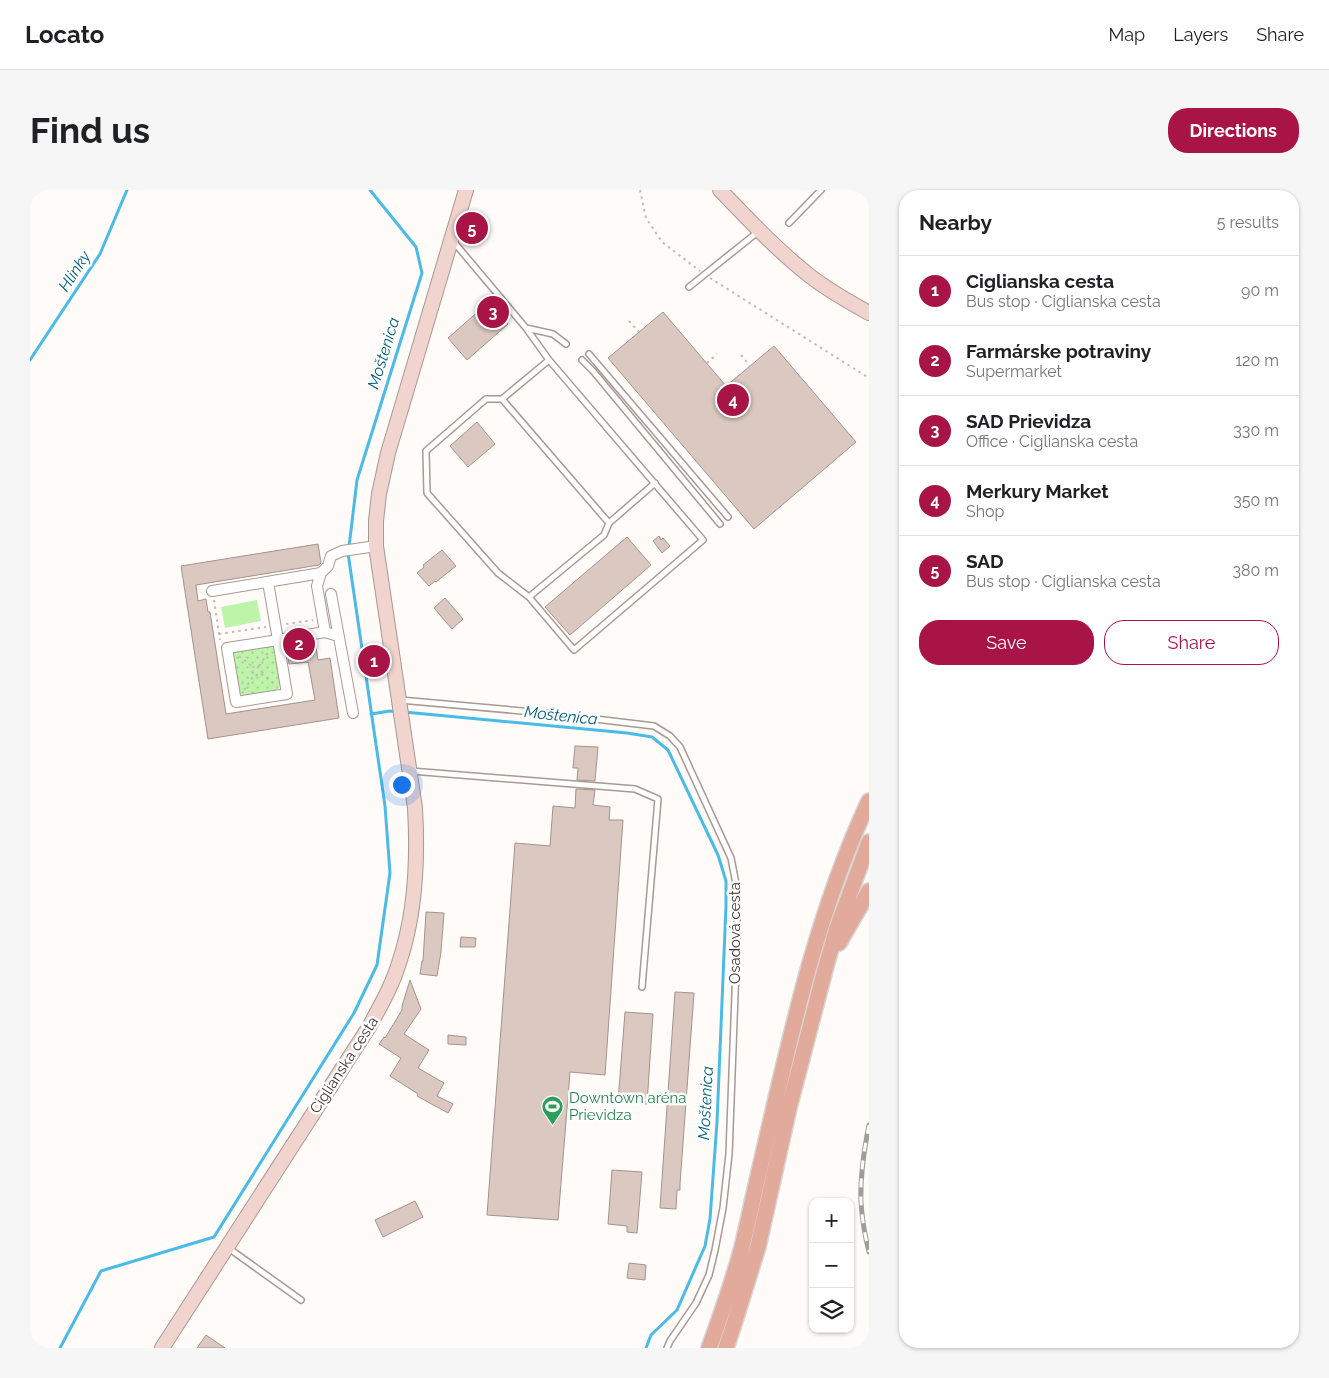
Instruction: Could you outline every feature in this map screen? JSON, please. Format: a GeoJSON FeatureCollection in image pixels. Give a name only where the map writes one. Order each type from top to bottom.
{"type":"FeatureCollection","features":[{"type":"Feature","properties":{"kind":"main road"},"geometry":{"type":"LineString","coordinates":[[709,1348],[742,1247],[786,1055],[815,944],[849,845],[869,801]]}},
{"type":"Feature","properties":{"kind":"main road"},"geometry":{"type":"LineString","coordinates":[[726,1348],[758,1247],[789,1108],[826,966],[837,928],[869,842]]}},
{"type":"Feature","properties":{"kind":"main road"},"geometry":{"type":"LineString","coordinates":[[826,966],[869,891]]}},
{"type":"Feature","properties":{"kind":"street","name":"Ciglianska cesta"},"geometry":{"type":"LineString","coordinates":[[162,1348],[383,1003],[400,962],[407,938],[416,881],[417,841],[415,808],[376,546],[376,522],[379,494],[388,453],[466,190]]}},
{"type":"Feature","properties":{"kind":"street"},"geometry":{"type":"LineString","coordinates":[[720,190],[759,231],[811,277],[869,314]]}},
{"type":"Feature","properties":{"kind":"street"},"geometry":{"type":"LineString","coordinates":[[325,632],[317,586],[321,573],[328,566],[331,556],[347,550],[376,546]]}},
{"type":"Feature","properties":{"kind":"street"},"geometry":{"type":"LineString","coordinates":[[212,591],[321,573]]}},
{"type":"Feature","properties":{"kind":"street"},"geometry":{"type":"LineString","coordinates":[[268,582],[278,640],[287,694],[236,702],[227,648],[278,640],[325,632],[338,636]]}},
{"type":"Feature","properties":{"kind":"street"},"geometry":{"type":"LineString","coordinates":[[330,594],[353,713]]}},
{"type":"Feature","properties":{"kind":"lane"},"geometry":{"type":"LineString","coordinates":[[789,223],[821,190]]}},
{"type":"Feature","properties":{"kind":"lane"},"geometry":{"type":"LineString","coordinates":[[688,287],[759,231]]}},
{"type":"Feature","properties":{"kind":"lane"},"geometry":{"type":"LineString","coordinates":[[451,238],[526,328],[549,360],[703,540],[574,650],[529,598],[498,573],[427,493],[426,451],[486,399],[502,399],[549,360]]}},
{"type":"Feature","properties":{"kind":"lane"},"geometry":{"type":"LineString","coordinates":[[526,328],[553,334],[566,344]]}},
{"type":"Feature","properties":{"kind":"lane"},"geometry":{"type":"LineString","coordinates":[[589,354],[728,517]]}},
{"type":"Feature","properties":{"kind":"lane"},"geometry":{"type":"LineString","coordinates":[[582,360],[720,524]]}},
{"type":"Feature","properties":{"kind":"lane"},"geometry":{"type":"LineString","coordinates":[[502,399],[609,523]]}},
{"type":"Feature","properties":{"kind":"lane"},"geometry":{"type":"LineString","coordinates":[[529,598],[604,535],[609,523],[655,483]]}},
{"type":"Feature","properties":{"kind":"lane","name":"Osadová cesta"},"geometry":{"type":"LineString","coordinates":[[401,708],[545,713],[654,726],[670,736],[680,747],[731,858],[737,889],[737,941],[729,1154],[723,1208],[716,1250],[709,1276],[696,1303],[667,1348]]}},
{"type":"Feature","properties":{"kind":"lane"},"geometry":{"type":"LineString","coordinates":[[410,770],[635,788],[658,799],[642,987]]}},
{"type":"Feature","properties":{"kind":"lane"},"geometry":{"type":"LineString","coordinates":[[227,1247],[301,1300]]}},
{"type":"Feature","properties":{"kind":"path"},"geometry":{"type":"LineString","coordinates":[[640,190],[646,218],[662,242],[704,274],[869,378]]}},
{"type":"Feature","properties":{"kind":"path"},"geometry":{"type":"LineString","coordinates":[[629,321],[639,332]]}},
{"type":"Feature","properties":{"kind":"path"},"geometry":{"type":"LineString","coordinates":[[706,363],[717,354]]}},
{"type":"Feature","properties":{"kind":"path"},"geometry":{"type":"LineString","coordinates":[[741,355],[750,366]]}},
{"type":"Feature","properties":{"kind":"path"},"geometry":{"type":"LineString","coordinates":[[212,591],[221,647],[227,648],[253,667]]}},
{"type":"Feature","properties":{"kind":"path"},"geometry":{"type":"LineString","coordinates":[[253,667],[260,666],[261,674]]}},
{"type":"Feature","properties":{"kind":"path"},"geometry":{"type":"LineString","coordinates":[[253,667],[251,670],[254,675]]}},
{"type":"Feature","properties":{"kind":"path"},"geometry":{"type":"LineString","coordinates":[[254,675],[261,674],[287,694]]}},
{"type":"Feature","properties":{"kind":"path"},"geometry":{"type":"LineString","coordinates":[[236,702],[254,675]]}},
{"type":"Feature","properties":{"kind":"green space"},"geometry":{"type":"Polygon","coordinates":[[[257,600],[261,621],[225,628],[221,607],[257,600]]]}},
{"type":"Feature","properties":{"kind":"green space"},"geometry":{"type":"Polygon","coordinates":[[[270,645],[276,649],[281,684],[277,690],[243,695],[238,692],[232,654],[236,649],[270,645]]]}},
{"type":"Feature","properties":{"kind":"building"},"geometry":{"type":"Polygon","coordinates":[[[489,302],[508,324],[467,360],[448,338],[489,302]]]}},
{"type":"Feature","properties":{"kind":"building"},"geometry":{"type":"Polygon","coordinates":[[[663,312],[726,386],[774,346],[856,442],[754,529],[608,358],[663,312]]]}},
{"type":"Feature","properties":{"kind":"building"},"geometry":{"type":"Polygon","coordinates":[[[477,422],[495,444],[468,467],[450,446],[477,422]]]}},
{"type":"Feature","properties":{"kind":"building"},"geometry":{"type":"Polygon","coordinates":[[[659,536],[661,540],[663,538],[670,546],[662,553],[653,541],[659,536]]]}},
{"type":"Feature","properties":{"kind":"building"},"geometry":{"type":"Polygon","coordinates":[[[627,537],[651,565],[570,635],[545,607],[627,537]]]}},
{"type":"Feature","properties":{"kind":"building"},"geometry":{"type":"Polygon","coordinates":[[[318,544],[321,563],[319,565],[196,585],[198,601],[206,599],[208,612],[210,612],[226,714],[315,700],[308,662],[289,664],[286,646],[315,641],[318,660],[330,658],[339,718],[208,739],[181,566],[318,544]]]}},
{"type":"Feature","properties":{"kind":"building"},"geometry":{"type":"Polygon","coordinates":[[[442,550],[456,566],[429,586],[417,573],[424,567],[423,565],[442,550]]]}},
{"type":"Feature","properties":{"kind":"building"},"geometry":{"type":"Polygon","coordinates":[[[445,598],[463,619],[452,629],[434,608],[445,598]]]}},
{"type":"Feature","properties":{"kind":"building"},"geometry":{"type":"Polygon","coordinates":[[[575,746],[598,747],[595,781],[577,780],[578,768],[573,768],[575,746]]]}},
{"type":"Feature","properties":{"kind":"building"},"geometry":{"type":"Polygon","coordinates":[[[576,789],[595,790],[593,805],[610,807],[609,820],[623,820],[605,1075],[570,1072],[558,1220],[487,1215],[515,843],[550,846],[553,806],[575,808],[576,789]]]}},
{"type":"Feature","properties":{"kind":"building"},"geometry":{"type":"Polygon","coordinates":[[[426,912],[444,913],[437,976],[420,974],[423,961],[426,912]]]}},
{"type":"Feature","properties":{"kind":"building"},"geometry":{"type":"Polygon","coordinates":[[[461,937],[476,938],[475,947],[460,947],[461,937]]]}},
{"type":"Feature","properties":{"kind":"building"},"geometry":{"type":"Polygon","coordinates":[[[410,980],[421,1009],[404,1034],[429,1050],[418,1068],[444,1083],[437,1096],[453,1104],[448,1113],[417,1096],[418,1094],[390,1076],[401,1058],[379,1044],[385,1038],[402,1010],[410,980]]]}},
{"type":"Feature","properties":{"kind":"building"},"geometry":{"type":"Polygon","coordinates":[[[675,992],[694,993],[680,1190],[677,1190],[676,1209],[660,1208],[675,992]]]}},
{"type":"Feature","properties":{"kind":"building"},"geometry":{"type":"Polygon","coordinates":[[[625,1012],[653,1014],[647,1104],[618,1102],[625,1012]]]}},
{"type":"Feature","properties":{"kind":"building"},"geometry":{"type":"Polygon","coordinates":[[[448,1035],[466,1037],[466,1045],[448,1044],[448,1035]]]}},
{"type":"Feature","properties":{"kind":"building"},"geometry":{"type":"Polygon","coordinates":[[[612,1170],[642,1172],[637,1233],[627,1232],[627,1226],[608,1224],[612,1170]]]}},
{"type":"Feature","properties":{"kind":"building"},"geometry":{"type":"Polygon","coordinates":[[[415,1201],[423,1217],[383,1237],[375,1220],[415,1201]]]}},
{"type":"Feature","properties":{"kind":"building"},"geometry":{"type":"Polygon","coordinates":[[[629,1263],[646,1265],[645,1280],[627,1278],[629,1263]]]}},
{"type":"Feature","properties":{"kind":"building"},"geometry":{"type":"Polygon","coordinates":[[[206,1335],[225,1348],[197,1348],[206,1335]]]}},
{"type":"Feature","properties":{"kind":"waterway","name":"Hlinky"},"geometry":{"type":"LineString","coordinates":[[30,360],[100,254],[127,190]]}},
{"type":"Feature","properties":{"kind":"waterway","name":"Moštenica"},"geometry":{"type":"LineString","coordinates":[[349,547],[357,480],[422,273],[416,247],[370,190]]}},
{"type":"Feature","properties":{"kind":"waterway"},"geometry":{"type":"LineString","coordinates":[[60,1348],[101,1271],[214,1237],[354,1013],[377,965],[390,873],[385,806],[348,553]]}},
{"type":"Feature","properties":{"kind":"waterway","name":"Moštenica"},"geometry":{"type":"LineString","coordinates":[[371,714],[390,711],[397,712]]}},
{"type":"Feature","properties":{"kind":"waterway","name":"Moštenica"},"geometry":{"type":"LineString","coordinates":[[404,712],[652,737],[668,750],[718,855],[726,881],[726,906],[717,1122],[710,1219],[705,1246],[677,1310],[651,1335],[646,1348]]}},
{"type":"Feature","properties":{"kind":"railway"},"geometry":{"type":"LineString","coordinates":[[869,1125],[861,1192],[863,1221],[869,1252]]}},
{"type":"Feature","properties":{"kind":"place","name":"SAD"},"geometry":{"type":"Point","coordinates":[472,228]}},
{"type":"Feature","properties":{"kind":"place","name":"SAD Prievidza"},"geometry":{"type":"Point","coordinates":[493,312]}},
{"type":"Feature","properties":{"kind":"place","name":"Merkury Market"},"geometry":{"type":"Point","coordinates":[733,400]}},
{"type":"Feature","properties":{"kind":"place","name":"Farmárske potraviny"},"geometry":{"type":"Point","coordinates":[299,644]}},
{"type":"Feature","properties":{"kind":"place","name":"Ciglianska cesta"},"geometry":{"type":"Point","coordinates":[374,661]}},
{"type":"Feature","properties":{"kind":"place","name":"Downtown aréna Prievidza"},"geometry":{"type":"Point","coordinates":[553,1126]}}]}
